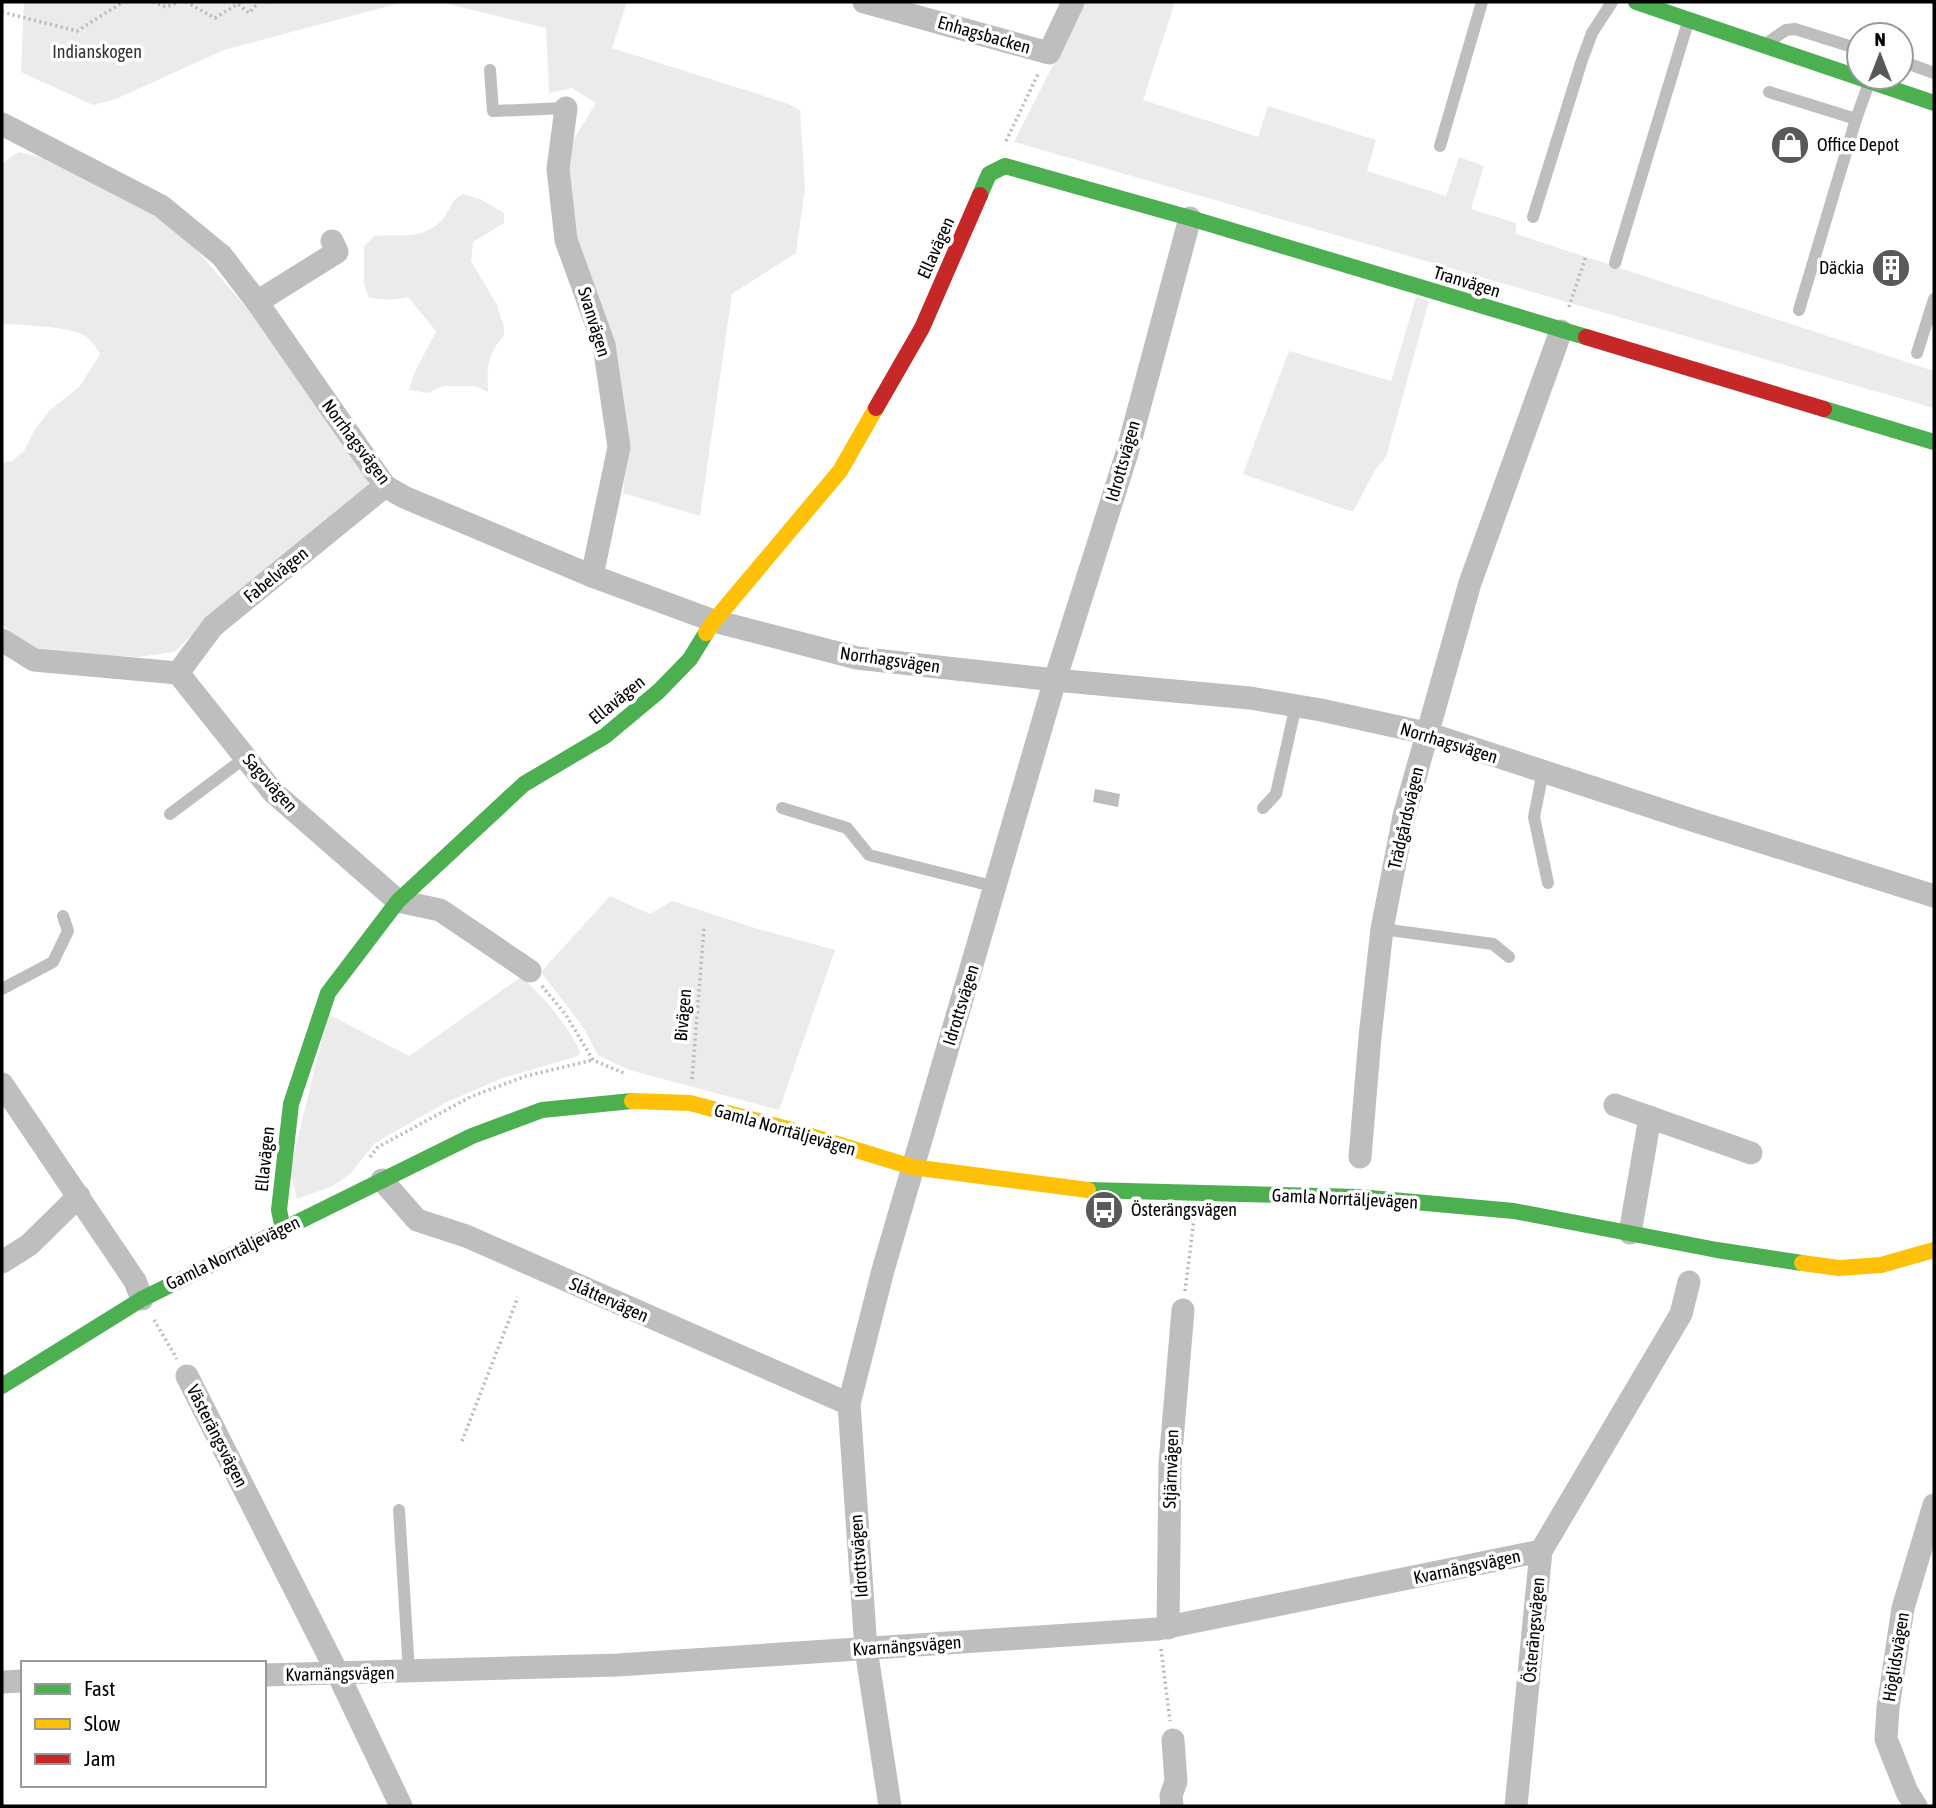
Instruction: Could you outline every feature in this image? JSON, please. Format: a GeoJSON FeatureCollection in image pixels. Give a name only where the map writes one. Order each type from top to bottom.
{"type":"FeatureCollection","features":[{"type":"Feature","properties":{"kind":"street","name":"Enhagsbacken"},"geometry":{"type":"LineString","coordinates":[[864,2],[1049,53],[1073,2]]}},
{"type":"Feature","properties":{"kind":"street"},"geometry":{"type":"LineString","coordinates":[[1636,2],[1845,73]]}},
{"type":"Feature","properties":{"kind":"street"},"geometry":{"type":"LineString","coordinates":[[1905,91],[1933,99]]}},
{"type":"Feature","properties":{"kind":"street","name":"Svanvägen"},"geometry":{"type":"LineString","coordinates":[[566,108],[558,169],[566,240],[604,345],[619,447],[592,576]]}},
{"type":"Feature","properties":{"kind":"street","name":"Norrhagsvägen"},"geometry":{"type":"LineString","coordinates":[[2,124],[161,206],[222,256],[385,486],[592,576],[714,621],[857,658],[1250,698],[1296,705],[1426,733],[1934,896]]}},
{"type":"Feature","properties":{"kind":"street","name":"Tranvägen"},"geometry":{"type":"LineString","coordinates":[[989,174],[1005,166],[1190,218],[1934,442]]}},
{"type":"Feature","properties":{"kind":"street","name":"Ellavägen"},"geometry":{"type":"LineString","coordinates":[[283,1229],[279,1210],[290,1104],[328,993],[398,901],[524,784],[605,736],[659,691],[690,659],[714,621],[840,471],[922,328],[989,174]]}},
{"type":"Feature","properties":{"kind":"street","name":"Idrottsvägen"},"geometry":{"type":"LineString","coordinates":[[890,1806],[866,1649],[849,1404],[912,1167],[1055,680],[1127,453],[1190,218]]}},
{"type":"Feature","properties":{"kind":"street"},"geometry":{"type":"LineString","coordinates":[[257,302],[337,252],[332,241]]}},
{"type":"Feature","properties":{"kind":"street","name":"Trädgårdsvägen"},"geometry":{"type":"LineString","coordinates":[[1360,1157],[1382,929],[1404,816],[1470,583],[1561,331]]}},
{"type":"Feature","properties":{"kind":"street","name":"Fabelvägen"},"geometry":{"type":"LineString","coordinates":[[178,673],[213,626],[385,486]]}},
{"type":"Feature","properties":{"kind":"street"},"geometry":{"type":"LineString","coordinates":[[2,640],[34,660],[178,673]]}},
{"type":"Feature","properties":{"kind":"street","name":"Sagovägen"},"geometry":{"type":"LineString","coordinates":[[178,673],[273,792],[398,901],[440,910],[530,971]]}},
{"type":"Feature","properties":{"kind":"street"},"geometry":{"type":"LineString","coordinates":[[2,1084],[135,1281],[142,1298]]}},
{"type":"Feature","properties":{"kind":"street","name":"Gamla Norrtäljevägen"},"geometry":{"type":"LineString","coordinates":[[2,1387],[142,1298],[472,1136],[542,1110],[638,1100],[690,1103],[788,1129],[912,1167],[1081,1190],[1359,1197],[1514,1211],[1717,1250],[1839,1268],[1881,1265],[1934,1250]]}},
{"type":"Feature","properties":{"kind":"street"},"geometry":{"type":"LineString","coordinates":[[1615,1105],[1751,1153]]}},
{"type":"Feature","properties":{"kind":"street"},"geometry":{"type":"LineString","coordinates":[[1630,1233],[1650,1117]]}},
{"type":"Feature","properties":{"kind":"street","name":"Slåttervägen"},"geometry":{"type":"LineString","coordinates":[[382,1180],[417,1220],[466,1236],[849,1404]]}},
{"type":"Feature","properties":{"kind":"street"},"geometry":{"type":"LineString","coordinates":[[2,1262],[29,1245],[79,1196]]}},
{"type":"Feature","properties":{"kind":"street","name":"Österängsvägen"},"geometry":{"type":"LineString","coordinates":[[1516,1806],[1541,1551],[1681,1314],[1689,1282]]}},
{"type":"Feature","properties":{"kind":"street","name":"Stjärnvägen"},"geometry":{"type":"LineString","coordinates":[[1163,1629],[1170,1464],[1183,1310]]}},
{"type":"Feature","properties":{"kind":"street","name":"Västerängsvägen"},"geometry":{"type":"LineString","coordinates":[[187,1376],[338,1674],[401,1806]]}},
{"type":"Feature","properties":{"kind":"street","name":"Höglidsvägen"},"geometry":{"type":"LineString","coordinates":[[1916,1806],[1907,1792],[1886,1739],[1903,1608],[1934,1505]]}},
{"type":"Feature","properties":{"kind":"street","name":"Kvarnängsvägen"},"geometry":{"type":"LineString","coordinates":[[266,1675],[618,1665],[1163,1629],[1541,1551]]}},
{"type":"Feature","properties":{"kind":"street"},"geometry":{"type":"LineString","coordinates":[[2,1682],[21,1681]]}},
{"type":"Feature","properties":{"kind":"street"},"geometry":{"type":"LineString","coordinates":[[1172,1740],[1176,1781],[1171,1796],[1172,1806]]}},
{"type":"Feature","properties":{"kind":"lane"},"geometry":{"type":"LineString","coordinates":[[1440,145],[1482,2]]}},
{"type":"Feature","properties":{"kind":"lane"},"geometry":{"type":"LineString","coordinates":[[1533,217],[1582,60],[1592,33],[1612,2]]}},
{"type":"Feature","properties":{"kind":"lane"},"geometry":{"type":"LineString","coordinates":[[1615,263],[1688,19]]}},
{"type":"Feature","properties":{"kind":"lane"},"geometry":{"type":"LineString","coordinates":[[1763,45],[1786,30],[1795,29],[1845,45]]}},
{"type":"Feature","properties":{"kind":"lane"},"geometry":{"type":"LineString","coordinates":[[1915,66],[1934,73]]}},
{"type":"Feature","properties":{"kind":"lane"},"geometry":{"type":"LineString","coordinates":[[490,70],[493,111],[566,108]]}},
{"type":"Feature","properties":{"kind":"lane"},"geometry":{"type":"LineString","coordinates":[[1799,310],[1866,91]]}},
{"type":"Feature","properties":{"kind":"lane"},"geometry":{"type":"LineString","coordinates":[[1769,92],[1856,119]]}},
{"type":"Feature","properties":{"kind":"lane"},"geometry":{"type":"LineString","coordinates":[[1917,353],[1934,299]]}},
{"type":"Feature","properties":{"kind":"lane"},"geometry":{"type":"LineString","coordinates":[[1263,808],[1276,794],[1296,705]]}},
{"type":"Feature","properties":{"kind":"lane"},"geometry":{"type":"LineString","coordinates":[[170,814],[246,757]]}},
{"type":"Feature","properties":{"kind":"lane"},"geometry":{"type":"LineString","coordinates":[[1543,771],[1534,817],[1548,883]]}},
{"type":"Feature","properties":{"kind":"lane"},"geometry":{"type":"LineString","coordinates":[[782,808],[847,828],[869,855],[996,887]]}},
{"type":"Feature","properties":{"kind":"lane"},"geometry":{"type":"LineString","coordinates":[[2,989],[53,962],[68,931],[63,916]]}},
{"type":"Feature","properties":{"kind":"lane"},"geometry":{"type":"LineString","coordinates":[[1382,929],[1493,944],[1509,957]]}},
{"type":"Feature","properties":{"kind":"lane"},"geometry":{"type":"LineString","coordinates":[[398,1510],[409,1672]]}},
{"type":"Feature","properties":{"kind":"path"},"geometry":{"type":"LineString","coordinates":[[2,12],[77,30],[123,2]]}},
{"type":"Feature","properties":{"kind":"path"},"geometry":{"type":"LineString","coordinates":[[153,2],[166,7],[180,2]]}},
{"type":"Feature","properties":{"kind":"path"},"geometry":{"type":"LineString","coordinates":[[186,2],[215,18],[238,3],[249,13],[259,2]]}},
{"type":"Feature","properties":{"kind":"path"},"geometry":{"type":"LineString","coordinates":[[269,2],[275,2]]}},
{"type":"Feature","properties":{"kind":"path"},"geometry":{"type":"LineString","coordinates":[[989,174],[1049,53]]}},
{"type":"Feature","properties":{"kind":"path"},"geometry":{"type":"LineString","coordinates":[[1561,331],[1586,256]]}},
{"type":"Feature","properties":{"kind":"path","name":"Bivägen"},"geometry":{"type":"LineString","coordinates":[[690,1103],[704,929]]}},
{"type":"Feature","properties":{"kind":"path"},"geometry":{"type":"LineString","coordinates":[[530,971],[566,1015],[593,1059]]}},
{"type":"Feature","properties":{"kind":"path"},"geometry":{"type":"LineString","coordinates":[[1183,1310],[1197,1193]]}},
{"type":"Feature","properties":{"kind":"path"},"geometry":{"type":"LineString","coordinates":[[462,1441],[518,1297]]}},
{"type":"Feature","properties":{"kind":"path","name":"Västerängsvägen"},"geometry":{"type":"LineString","coordinates":[[142,1298],[187,1376]]}},
{"type":"Feature","properties":{"kind":"path"},"geometry":{"type":"LineString","coordinates":[[1163,1629],[1172,1740]]}},
{"type":"Feature","properties":{"kind":"green space","name":"Indianskogen"},"geometry":{"type":"Polygon","coordinates":[[[24,2],[404,2],[224,50],[116,99],[93,105],[21,72],[24,2]]]}},
{"type":"Feature","properties":{"kind":"green space"},"geometry":{"type":"Polygon","coordinates":[[[440,2],[627,2],[612,48],[786,103],[800,110],[805,188],[796,253],[732,294],[700,516],[623,493],[626,467],[564,188],[569,147],[596,103],[572,88],[549,93],[546,28],[440,2]]]}},
{"type":"Feature","properties":{"kind":"green space"},"geometry":{"type":"Polygon","coordinates":[[[1085,2],[1175,2],[1143,100],[1258,137],[1268,106],[1376,140],[1367,171],[1446,196],[1459,157],[1484,166],[1471,209],[1516,223],[1516,234],[1934,371],[1934,408],[1014,142],[1085,2]]]}},
{"type":"Feature","properties":{"kind":"green space"},"geometry":{"type":"Polygon","coordinates":[[[18,152],[52,160],[149,207],[195,248],[250,312],[368,480],[368,489],[210,618],[174,652],[139,657],[46,652],[24,643],[2,624],[2,463],[12,461],[24,451],[34,431],[49,411],[80,386],[100,354],[90,340],[73,331],[2,324],[2,166],[18,152]]]}},
{"type":"Feature","properties":{"kind":"green space"},"geometry":{"type":"Polygon","coordinates":[[[463,194],[480,199],[504,213],[504,223],[473,242],[471,261],[496,303],[504,326],[504,336],[489,361],[488,392],[475,386],[443,386],[428,393],[409,390],[417,367],[436,331],[408,297],[391,300],[369,298],[364,284],[364,247],[374,236],[416,234],[432,228],[463,194]]]}},
{"type":"Feature","properties":{"kind":"green space"},"geometry":{"type":"Polygon","coordinates":[[[1416,297],[1429,301],[1386,457],[1375,470],[1353,512],[1243,474],[1289,351],[1391,381],[1416,297]]]}},
{"type":"Feature","properties":{"kind":"green space"},"geometry":{"type":"Polygon","coordinates":[[[610,896],[650,914],[672,901],[835,950],[779,1110],[629,1070],[598,1055],[583,1027],[541,972],[610,896]]]}},
{"type":"Feature","properties":{"kind":"green space"},"geometry":{"type":"Polygon","coordinates":[[[521,977],[547,1002],[561,1021],[580,1051],[578,1056],[500,1079],[445,1103],[375,1143],[351,1173],[333,1186],[297,1199],[290,1170],[328,1014],[409,1056],[521,977]]]}},
{"type":"Feature","properties":{"kind":"shaded area"},"geometry":{"type":"Polygon","coordinates":[[[1095,789],[1120,794],[1118,807],[1093,802],[1095,789]]]}},
{"type":"Feature","properties":{"kind":"traffic: fast"},"geometry":{"type":"LineString","coordinates":[[1636,2],[1934,103]]}},
{"type":"Feature","properties":{"kind":"traffic: fast"},"geometry":{"type":"LineString","coordinates":[[980,195],[989,174],[1005,166],[1190,218],[1586,337]]}},
{"type":"Feature","properties":{"kind":"traffic: fast"},"geometry":{"type":"LineString","coordinates":[[1824,409],[1934,442]]}},
{"type":"Feature","properties":{"kind":"traffic: fast"},"geometry":{"type":"LineString","coordinates":[[283,1229],[279,1210],[291,1104],[328,993],[398,901],[524,784],[605,736],[659,691],[690,659],[706,633]]}},
{"type":"Feature","properties":{"kind":"traffic: fast"},"geometry":{"type":"LineString","coordinates":[[2,1386],[142,1299],[472,1136],[542,1110],[632,1101]]}},
{"type":"Feature","properties":{"kind":"traffic: fast"},"geometry":{"type":"LineString","coordinates":[[1088,1190],[1359,1197],[1514,1211],[1717,1250],[1802,1263]]}},
{"type":"Feature","properties":{"kind":"traffic: slow"},"geometry":{"type":"LineString","coordinates":[[706,633],[840,471],[876,408]]}},
{"type":"Feature","properties":{"kind":"traffic: slow"},"geometry":{"type":"LineString","coordinates":[[632,1101],[690,1103],[788,1129],[912,1167],[1088,1190]]}},
{"type":"Feature","properties":{"kind":"traffic: slow"},"geometry":{"type":"LineString","coordinates":[[1802,1263],[1839,1268],[1881,1265],[1934,1250]]}},
{"type":"Feature","properties":{"kind":"traffic: jam"},"geometry":{"type":"LineString","coordinates":[[876,408],[922,328],[980,195]]}},
{"type":"Feature","properties":{"kind":"traffic: jam"},"geometry":{"type":"LineString","coordinates":[[1586,337],[1824,409]]}},
{"type":"Feature","properties":{"kind":"place","name":"Office Depot"},"geometry":{"type":"Point","coordinates":[1790,145]}},
{"type":"Feature","properties":{"kind":"place","name":"Däckia"},"geometry":{"type":"Point","coordinates":[1891,268]}},
{"type":"Feature","properties":{"kind":"place","name":"Österängsvägen"},"geometry":{"type":"Point","coordinates":[1104,1210]}}]}
